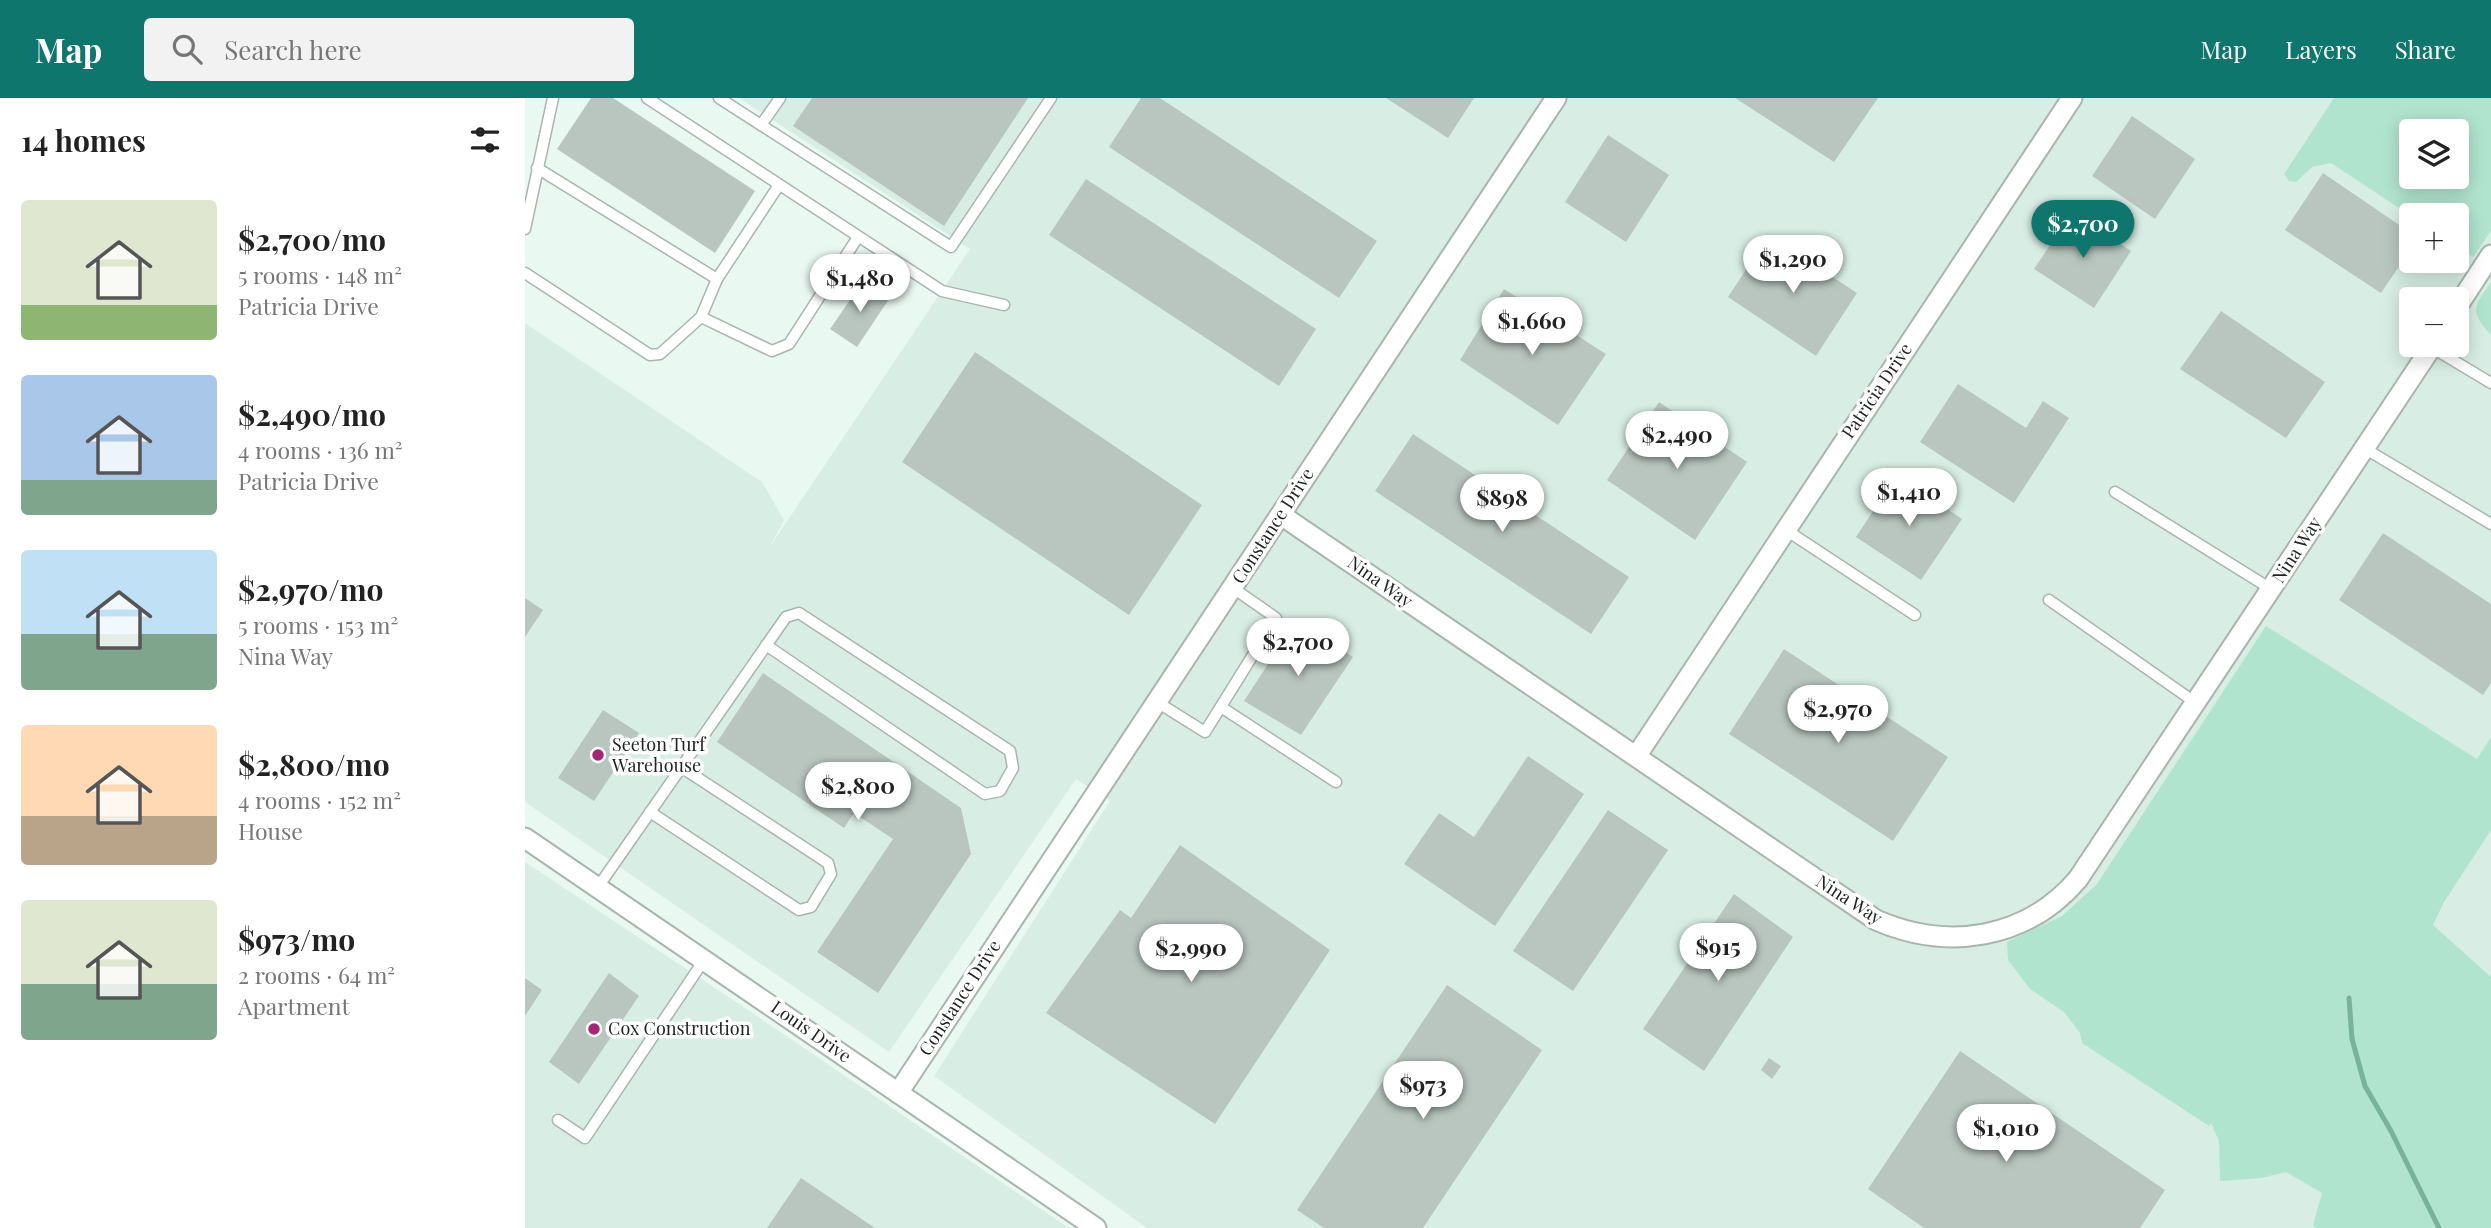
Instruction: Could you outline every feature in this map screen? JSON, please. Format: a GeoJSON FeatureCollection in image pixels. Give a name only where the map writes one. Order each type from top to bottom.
{"type":"FeatureCollection","features":[{"type":"Feature","properties":{"kind":"street","name":"Constance Drive"},"geometry":{"type":"LineString","coordinates":[[898,1093],[1556,98]]}},
{"type":"Feature","properties":{"kind":"street","name":"Patricia Drive"},"geometry":{"type":"LineString","coordinates":[[1637,755],[2071,98]]}},
{"type":"Feature","properties":{"kind":"street"},"geometry":{"type":"LineString","coordinates":[[2469,289],[2491,256]]}},
{"type":"Feature","properties":{"kind":"street","name":"Nina Way"},"geometry":{"type":"LineString","coordinates":[[1281,515],[1876,920],[1921,935],[1963,938],[2004,928],[2026,919],[2050,906],[2066,892],[2092,859],[2425,357]]}},
{"type":"Feature","properties":{"kind":"street","name":"Louis Drive"},"geometry":{"type":"LineString","coordinates":[[525,838],[1096,1228]]}},
{"type":"Feature","properties":{"kind":"lane"},"geometry":{"type":"LineString","coordinates":[[525,229],[553,98]]}},
{"type":"Feature","properties":{"kind":"lane"},"geometry":{"type":"LineString","coordinates":[[647,98],[942,291],[1004,305]]}},
{"type":"Feature","properties":{"kind":"lane"},"geometry":{"type":"LineString","coordinates":[[719,98],[951,247],[1051,98]]}},
{"type":"Feature","properties":{"kind":"lane"},"geometry":{"type":"LineString","coordinates":[[761,125],[780,98]]}},
{"type":"Feature","properties":{"kind":"lane"},"geometry":{"type":"LineString","coordinates":[[537,169],[717,279]]}},
{"type":"Feature","properties":{"kind":"lane"},"geometry":{"type":"LineString","coordinates":[[525,273],[650,355],[660,354],[701,317],[717,279],[779,185]]}},
{"type":"Feature","properties":{"kind":"lane"},"geometry":{"type":"LineString","coordinates":[[701,317],[772,351],[789,344],[858,237]]}},
{"type":"Feature","properties":{"kind":"lane"},"geometry":{"type":"LineString","coordinates":[[2450,357],[2491,383]]}},
{"type":"Feature","properties":{"kind":"lane"},"geometry":{"type":"LineString","coordinates":[[2364,448],[2491,524]]}},
{"type":"Feature","properties":{"kind":"lane"},"geometry":{"type":"LineString","coordinates":[[2115,492],[2271,589]]}},
{"type":"Feature","properties":{"kind":"lane"},"geometry":{"type":"LineString","coordinates":[[1786,530],[1915,615]]}},
{"type":"Feature","properties":{"kind":"lane"},"geometry":{"type":"LineString","coordinates":[[1157,702],[1205,732],[1276,618],[1233,588]]}},
{"type":"Feature","properties":{"kind":"lane"},"geometry":{"type":"LineString","coordinates":[[2049,600],[2196,702]]}},
{"type":"Feature","properties":{"kind":"lane"},"geometry":{"type":"LineString","coordinates":[[598,887],[681,767],[766,645],[786,617],[799,613],[1010,751],[1013,768],[1000,791],[985,794],[766,645]]}},
{"type":"Feature","properties":{"kind":"lane"},"geometry":{"type":"LineString","coordinates":[[1221,707],[1336,782]]}},
{"type":"Feature","properties":{"kind":"lane"},"geometry":{"type":"LineString","coordinates":[[650,812],[799,910],[811,907],[831,874],[828,863],[681,767]]}},
{"type":"Feature","properties":{"kind":"lane"},"geometry":{"type":"LineString","coordinates":[[558,1120],[585,1138],[705,960]]}},
{"type":"Feature","properties":{"kind":"shaded area"},"geometry":{"type":"Polygon","coordinates":[[[739,98],[2491,98],[2491,1228],[1147,1228],[934,1076],[1110,801],[1076,779],[889,1052],[525,802],[525,323],[762,482],[784,520],[769,548],[970,249],[739,98]]]}},
{"type":"Feature","properties":{"kind":"shaded area"},"geometry":{"type":"Polygon","coordinates":[[[525,862],[742,1006],[1069,1228],[525,1228],[525,862]]]}},
{"type":"Feature","properties":{"kind":"green space"},"geometry":{"type":"Polygon","coordinates":[[[2334,98],[2491,98],[2491,231],[2473,257],[2469,254],[2469,203],[2399,203],[2399,208],[2331,163],[2312,167],[2296,182],[2289,181],[2284,174],[2334,98]]]}},
{"type":"Feature","properties":{"kind":"green space"},"geometry":{"type":"Polygon","coordinates":[[[2491,282],[2491,335],[2479,320],[2476,308],[2491,282]]]}},
{"type":"Feature","properties":{"kind":"green space"},"geometry":{"type":"Polygon","coordinates":[[[2266,626],[2477,759],[2491,737],[2491,830],[2444,902],[2433,925],[2491,977],[2491,1228],[2316,1228],[2313,1225],[2322,1193],[2286,1172],[2261,1178],[2220,1181],[2219,1141],[2211,1123],[2209,1126],[2082,1043],[2080,1033],[2064,1012],[2030,989],[2008,960],[2007,942],[2062,916],[2097,884],[2266,626]]]}},
{"type":"Feature","properties":{"kind":"building"},"geometry":{"type":"Polygon","coordinates":[[[591,98],[613,98],[755,191],[715,253],[557,149],[591,98]]]}},
{"type":"Feature","properties":{"kind":"building"},"geometry":{"type":"Polygon","coordinates":[[[812,98],[1028,98],[944,226],[793,126],[812,98]]]}},
{"type":"Feature","properties":{"kind":"building"},"geometry":{"type":"Polygon","coordinates":[[[1141,98],[1160,98],[1377,241],[1339,298],[1109,147],[1141,98]]]}},
{"type":"Feature","properties":{"kind":"building"},"geometry":{"type":"Polygon","coordinates":[[[1386,98],[1474,98],[1448,138],[1386,98]]]}},
{"type":"Feature","properties":{"kind":"building"},"geometry":{"type":"Polygon","coordinates":[[[1735,98],[1878,98],[1834,162],[1735,98]]]}},
{"type":"Feature","properties":{"kind":"building"},"geometry":{"type":"Polygon","coordinates":[[[2132,116],[2195,159],[2155,219],[2092,176],[2132,116]]]}},
{"type":"Feature","properties":{"kind":"building"},"geometry":{"type":"Polygon","coordinates":[[[1608,135],[1669,175],[1626,242],[1565,202],[1608,135]]]}},
{"type":"Feature","properties":{"kind":"building"},"geometry":{"type":"Polygon","coordinates":[[[2323,173],[2399,225],[2399,267],[2381,293],[2285,230],[2323,173]]]}},
{"type":"Feature","properties":{"kind":"building"},"geometry":{"type":"Polygon","coordinates":[[[1086,179],[1316,329],[1279,386],[1049,235],[1086,179]]]}},
{"type":"Feature","properties":{"kind":"building"},"geometry":{"type":"Polygon","coordinates":[[[2072,212],[2131,251],[2094,308],[2034,269],[2072,212]]]}},
{"type":"Feature","properties":{"kind":"building"},"geometry":{"type":"Polygon","coordinates":[[[1769,235],[1857,293],[1816,356],[1728,297],[1769,235]]]}},
{"type":"Feature","properties":{"kind":"building"},"geometry":{"type":"Polygon","coordinates":[[[863,281],[889,299],[857,347],[830,329],[863,281]]]}},
{"type":"Feature","properties":{"kind":"building"},"geometry":{"type":"Polygon","coordinates":[[[1504,289],[1606,354],[1558,425],[1460,360],[1504,289]]]}},
{"type":"Feature","properties":{"kind":"building"},"geometry":{"type":"Polygon","coordinates":[[[2221,311],[2325,382],[2286,438],[2180,369],[2221,311]]]}},
{"type":"Feature","properties":{"kind":"building"},"geometry":{"type":"Polygon","coordinates":[[[975,352],[1202,505],[1129,615],[902,462],[975,352]]]}},
{"type":"Feature","properties":{"kind":"building"},"geometry":{"type":"Polygon","coordinates":[[[1958,384],[2026,428],[2043,401],[2069,418],[2014,503],[1920,442],[1958,384]]]}},
{"type":"Feature","properties":{"kind":"building"},"geometry":{"type":"Polygon","coordinates":[[[1659,402],[1747,462],[1695,540],[1607,480],[1659,402]]]}},
{"type":"Feature","properties":{"kind":"building"},"geometry":{"type":"Polygon","coordinates":[[[1413,434],[1629,577],[1591,634],[1375,491],[1413,434]]]}},
{"type":"Feature","properties":{"kind":"building"},"geometry":{"type":"Polygon","coordinates":[[[1897,475],[1962,519],[1921,580],[1856,537],[1897,475]]]}},
{"type":"Feature","properties":{"kind":"building"},"geometry":{"type":"Polygon","coordinates":[[[2383,533],[2491,604],[2491,683],[2483,695],[2339,600],[2383,533]]]}},
{"type":"Feature","properties":{"kind":"building"},"geometry":{"type":"Polygon","coordinates":[[[525,598],[543,610],[525,637],[525,598]]]}},
{"type":"Feature","properties":{"kind":"building"},"geometry":{"type":"Polygon","coordinates":[[[1296,621],[1353,657],[1301,735],[1244,701],[1296,621]]]}},
{"type":"Feature","properties":{"kind":"building"},"geometry":{"type":"Polygon","coordinates":[[[1784,649],[1948,757],[1893,841],[1729,734],[1784,649]]]}},
{"type":"Feature","properties":{"kind":"building"},"geometry":{"type":"Polygon","coordinates":[[[763,673],[961,808],[971,854],[878,993],[817,952],[893,839],[854,813],[844,828],[717,742],[763,673]]]}},
{"type":"Feature","properties":{"kind":"building","name":"Seeton Turf Warehouse"},"geometry":{"type":"Polygon","coordinates":[[[603,710],[639,733],[594,801],[558,778],[603,710]]]}},
{"type":"Feature","properties":{"kind":"building"},"geometry":{"type":"Polygon","coordinates":[[[1528,756],[1584,794],[1495,926],[1404,864],[1439,813],[1474,837],[1528,756]]]}},
{"type":"Feature","properties":{"kind":"building"},"geometry":{"type":"Polygon","coordinates":[[[1608,810],[1668,850],[1573,991],[1513,951],[1608,810]]]}},
{"type":"Feature","properties":{"kind":"building"},"geometry":{"type":"Polygon","coordinates":[[[1180,845],[1330,950],[1215,1124],[1046,1013],[1120,910],[1131,918],[1180,845]]]}},
{"type":"Feature","properties":{"kind":"building"},"geometry":{"type":"Polygon","coordinates":[[[1734,894],[1793,937],[1704,1071],[1643,1029],[1734,894]]]}},
{"type":"Feature","properties":{"kind":"building","name":"Cox Construction"},"geometry":{"type":"Polygon","coordinates":[[[609,973],[639,996],[579,1084],[549,1062],[609,973]]]}},
{"type":"Feature","properties":{"kind":"building"},"geometry":{"type":"Polygon","coordinates":[[[525,978],[542,990],[525,1016],[525,978]]]}},
{"type":"Feature","properties":{"kind":"building"},"geometry":{"type":"Polygon","coordinates":[[[1447,985],[1542,1050],[1423,1228],[1324,1228],[1297,1210],[1447,985]]]}},
{"type":"Feature","properties":{"kind":"building"},"geometry":{"type":"Polygon","coordinates":[[[1960,1051],[2165,1190],[2140,1228],[1924,1228],[1868,1189],[1960,1051]]]}},
{"type":"Feature","properties":{"kind":"building"},"geometry":{"type":"Polygon","coordinates":[[[1769,1058],[1781,1066],[1772,1079],[1761,1070],[1769,1058]]]}},
{"type":"Feature","properties":{"kind":"building"},"geometry":{"type":"Polygon","coordinates":[[[801,1178],[875,1228],[767,1228],[801,1178]]]}},
{"type":"Feature","properties":{"kind":"waterway"},"geometry":{"type":"LineString","coordinates":[[2349,998],[2352,1039],[2365,1086],[2391,1131],[2439,1228]]}},
{"type":"Feature","properties":{"kind":"place","name":"Seeton Turf Warehouse"},"geometry":{"type":"Point","coordinates":[598,755]}},
{"type":"Feature","properties":{"kind":"place","name":"Cox Construction"},"geometry":{"type":"Point","coordinates":[594,1029]}}]}
